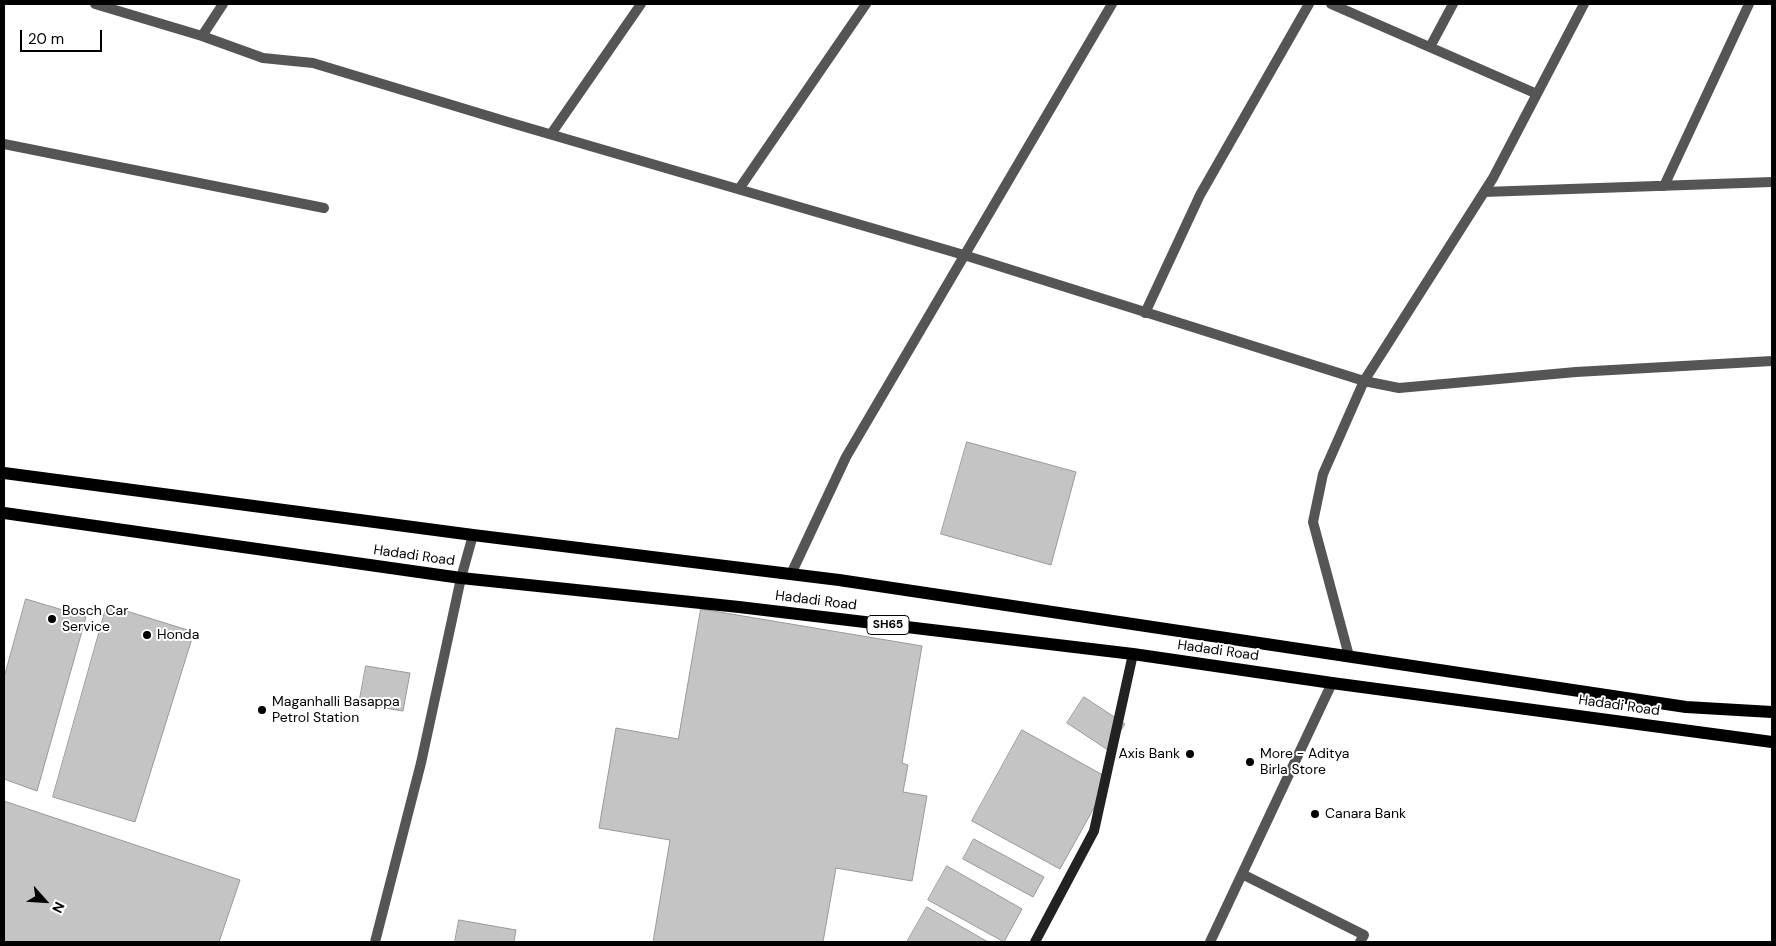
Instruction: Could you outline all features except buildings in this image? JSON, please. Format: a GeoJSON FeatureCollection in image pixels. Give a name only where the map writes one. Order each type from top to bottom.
{"type":"FeatureCollection","features":[{"type":"Feature","properties":{"kind":"main road"},"geometry":{"type":"LineString","coordinates":[[4,473],[473,535],[791,574],[1686,707],[1772,712]]}},
{"type":"Feature","properties":{"kind":"main road","name":"Hadadi Road"},"geometry":{"type":"LineString","coordinates":[[4,513],[461,578],[729,606],[1133,654],[1332,683],[1772,742]]}},
{"type":"Feature","properties":{"kind":"street"},"geometry":{"type":"LineString","coordinates":[[95,4],[202,36],[263,58],[314,63],[964,255],[1364,381],[1399,388],[1576,372],[1772,361]]}},
{"type":"Feature","properties":{"kind":"street"},"geometry":{"type":"LineString","coordinates":[[202,36],[223,4]]}},
{"type":"Feature","properties":{"kind":"street"},"geometry":{"type":"LineString","coordinates":[[551,134],[642,4]]}},
{"type":"Feature","properties":{"kind":"street"},"geometry":{"type":"LineString","coordinates":[[739,190],[866,4]]}},
{"type":"Feature","properties":{"kind":"street"},"geometry":{"type":"LineString","coordinates":[[791,574],[846,457],[1112,4]]}},
{"type":"Feature","properties":{"kind":"street"},"geometry":{"type":"LineString","coordinates":[[1145,313],[1200,196],[1309,4]]}},
{"type":"Feature","properties":{"kind":"street"},"geometry":{"type":"LineString","coordinates":[[1331,4],[1537,94]]}},
{"type":"Feature","properties":{"kind":"street"},"geometry":{"type":"LineString","coordinates":[[1430,47],[1453,4]]}},
{"type":"Feature","properties":{"kind":"street"},"geometry":{"type":"LineString","coordinates":[[1349,656],[1313,522],[1323,474],[1364,381],[1484,192],[1584,4]]}},
{"type":"Feature","properties":{"kind":"street"},"geometry":{"type":"LineString","coordinates":[[1664,186],[1749,4]]}},
{"type":"Feature","properties":{"kind":"street"},"geometry":{"type":"LineString","coordinates":[[4,144],[324,208]]}},
{"type":"Feature","properties":{"kind":"street"},"geometry":{"type":"LineString","coordinates":[[1484,192],[1772,182]]}},
{"type":"Feature","properties":{"kind":"street"},"geometry":{"type":"LineString","coordinates":[[375,942],[421,763],[461,578],[473,535]]}},
{"type":"Feature","properties":{"kind":"street"},"geometry":{"type":"LineString","coordinates":[[1035,942],[1094,831],[1133,654]]}},
{"type":"Feature","properties":{"kind":"street"},"geometry":{"type":"LineString","coordinates":[[1210,942],[1332,683]]}},
{"type":"Feature","properties":{"kind":"street"},"geometry":{"type":"LineString","coordinates":[[1242,874],[1364,936],[1360,942]]}},
{"type":"Feature","properties":{"kind":"place","name":"Bosch Car Service"},"geometry":{"type":"Point","coordinates":[52,619]}},
{"type":"Feature","properties":{"kind":"place","name":"Honda"},"geometry":{"type":"Point","coordinates":[147,635]}},
{"type":"Feature","properties":{"kind":"place","name":"Maganhalli Basappa Petrol Station"},"geometry":{"type":"Point","coordinates":[262,710]}},
{"type":"Feature","properties":{"kind":"place","name":"Axis Bank"},"geometry":{"type":"Point","coordinates":[1190,754]}},
{"type":"Feature","properties":{"kind":"place","name":"More - Aditya Birla Store"},"geometry":{"type":"Point","coordinates":[1250,762]}},
{"type":"Feature","properties":{"kind":"place","name":"Canara Bank"},"geometry":{"type":"Point","coordinates":[1315,814]}}]}
